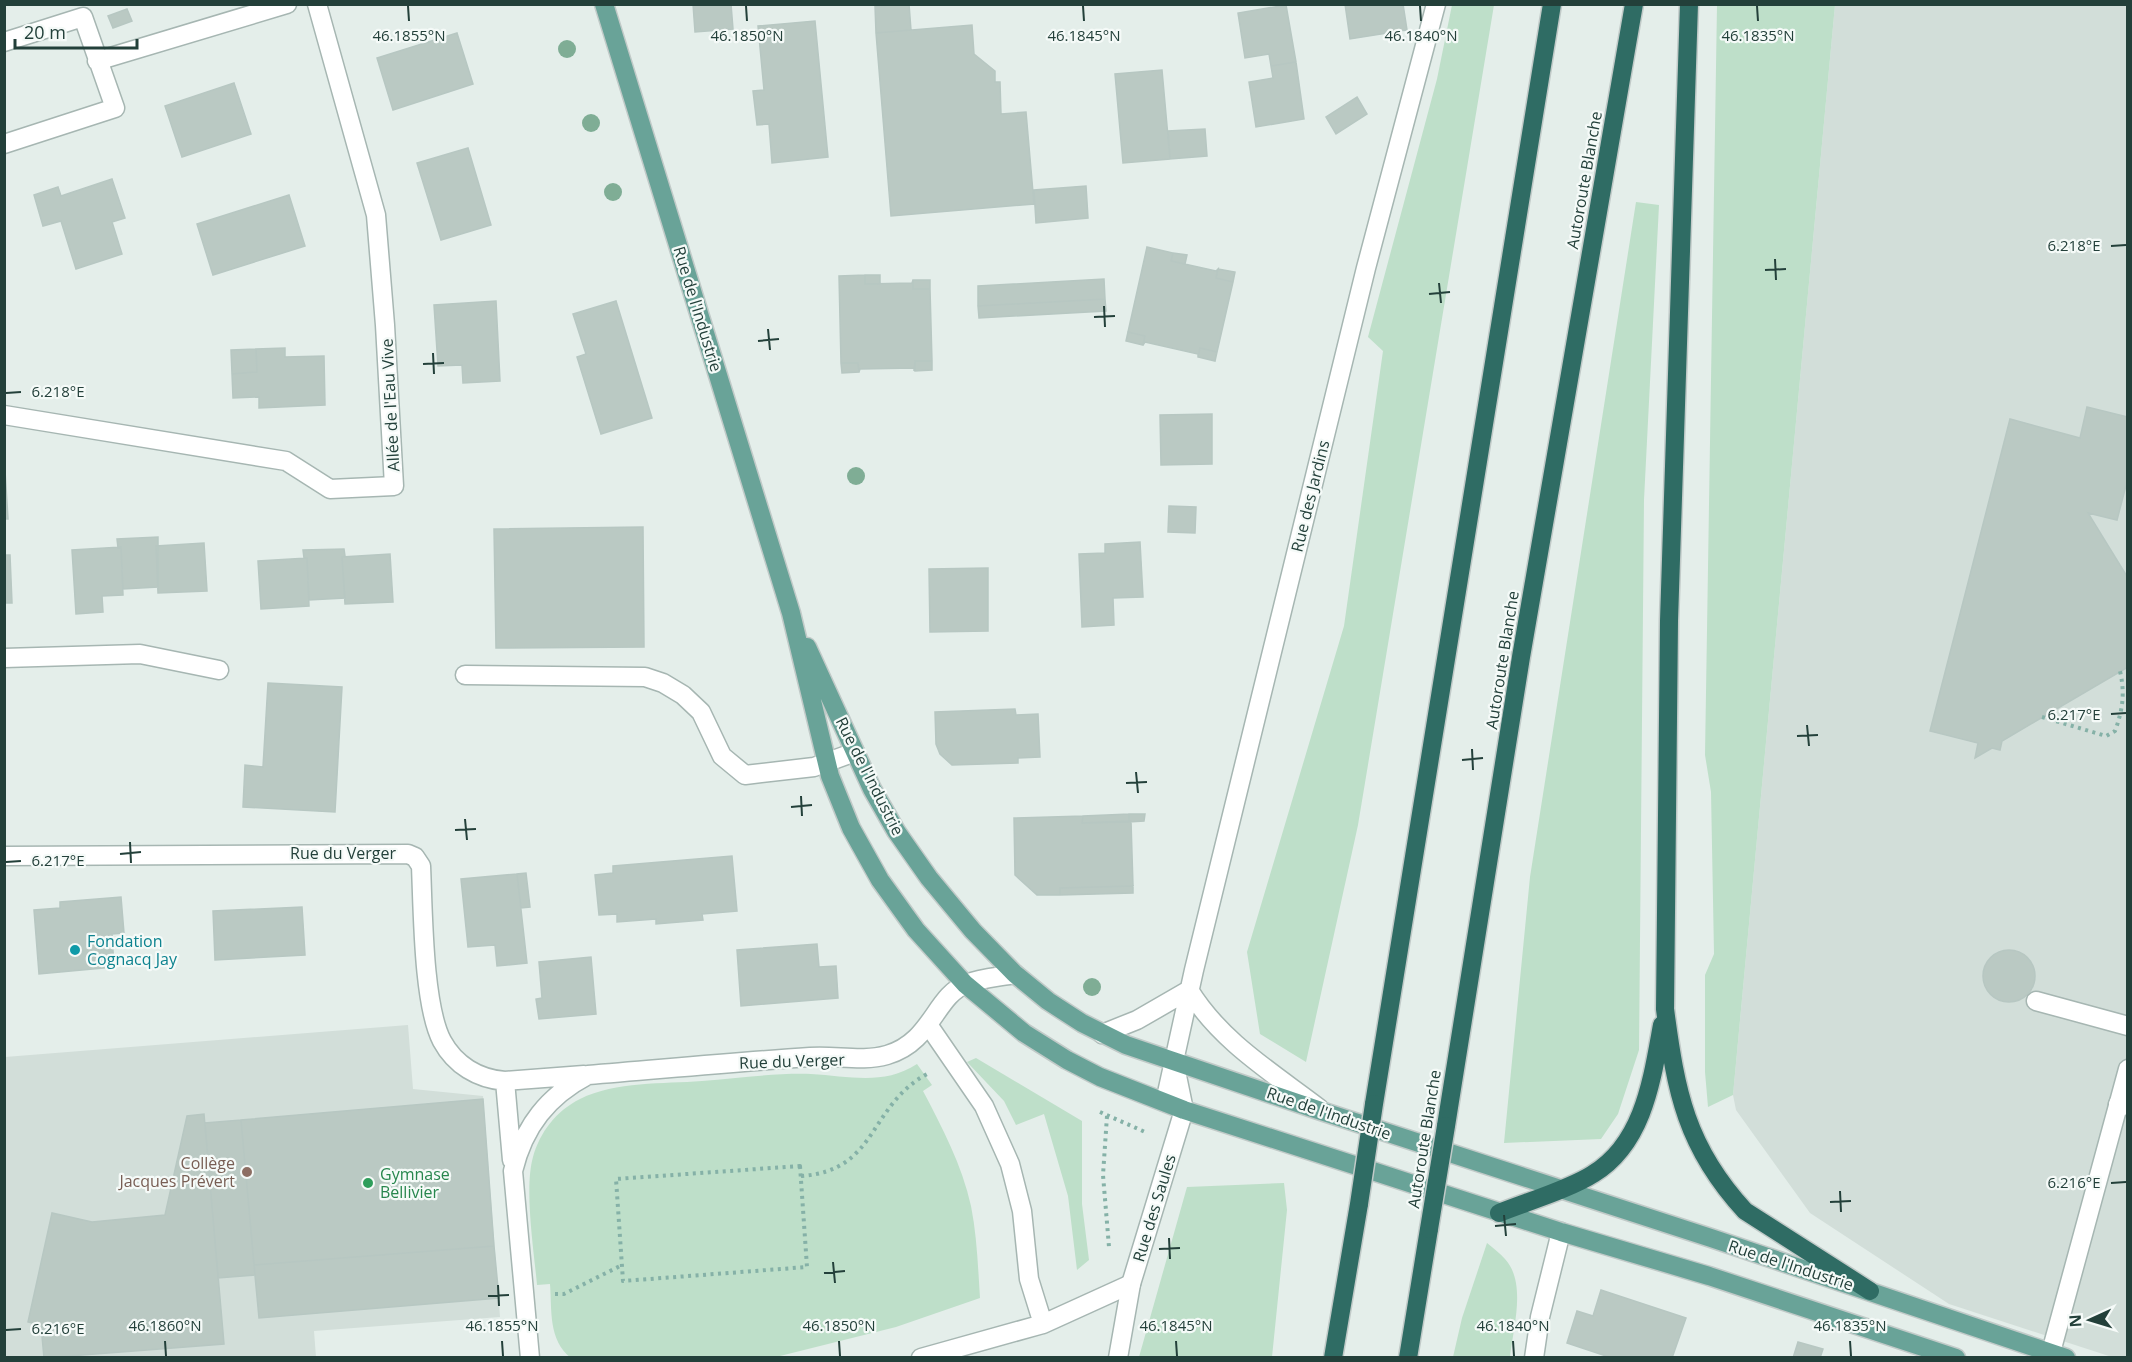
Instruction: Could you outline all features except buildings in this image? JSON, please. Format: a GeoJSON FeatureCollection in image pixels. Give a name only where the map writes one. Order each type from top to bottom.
{"type":"FeatureCollection","features":[{"type":"Feature","properties":{"kind":"highway"},"geometry":{"type":"LineString","coordinates":[[1333,1358],[1552,4]]}},
{"type":"Feature","properties":{"kind":"highway","name":"Autoroute Blanche"},"geometry":{"type":"LineString","coordinates":[[1408,1358],[1523,646],[1634,4]]}},
{"type":"Feature","properties":{"kind":"highway"},"geometry":{"type":"LineString","coordinates":[[1689,4],[1669,621],[1665,1009],[1671,1051],[1686,1119],[1702,1153],[1722,1185],[1745,1211],[1870,1291]]}},
{"type":"Feature","properties":{"kind":"highway"},"geometry":{"type":"LineString","coordinates":[[1499,1213],[1598,1171],[1614,1158],[1626,1143],[1647,1096],[1665,1009]]}},
{"type":"Feature","properties":{"kind":"main road","name":"Rue de l'Industrie"},"geometry":{"type":"LineString","coordinates":[[604,4],[791,613],[825,763],[843,811],[869,863],[904,915],[965,984],[1024,1033],[1067,1059],[1100,1077],[1184,1110],[1561,1233],[1709,1276],[1919,1352],[1956,1358]]}},
{"type":"Feature","properties":{"kind":"main road","name":"Rue de l'Industrie"},"geometry":{"type":"LineString","coordinates":[[791,613],[884,811],[928,878],[973,931],[1016,974],[1065,1013],[1102,1034],[1324,1112],[2058,1355]]}},
{"type":"Feature","properties":{"kind":"street"},"geometry":{"type":"LineString","coordinates":[[97,61],[287,4]]}},
{"type":"Feature","properties":{"kind":"street","name":"Allée de l'Eau Vive"},"geometry":{"type":"LineString","coordinates":[[4,415],[286,461],[330,489],[394,486],[386,325],[376,215],[317,4]]}},
{"type":"Feature","properties":{"kind":"street","name":"Rue des Jardins"},"geometry":{"type":"LineString","coordinates":[[1165,1102],[1189,990],[1366,268],[1436,4]]}},
{"type":"Feature","properties":{"kind":"street"},"geometry":{"type":"LineString","coordinates":[[4,42],[83,17],[115,108],[4,144]]}},
{"type":"Feature","properties":{"kind":"street"},"geometry":{"type":"LineString","coordinates":[[4,658],[140,654],[219,670]]}},
{"type":"Feature","properties":{"kind":"street"},"geometry":{"type":"LineString","coordinates":[[465,675],[645,677],[663,683],[689,701],[700,712],[722,756],[745,775],[800,770],[855,752]]}},
{"type":"Feature","properties":{"kind":"street","name":"Rue du Verger"},"geometry":{"type":"LineString","coordinates":[[4,856],[408,854],[415,857],[421,866],[427,969],[435,1019],[441,1039],[463,1066],[485,1078],[505,1081],[817,1056],[876,1057],[908,1045],[929,1026],[940,1007],[965,984]]}},
{"type":"Feature","properties":{"kind":"street"},"geometry":{"type":"LineString","coordinates":[[965,984],[1016,974]]}},
{"type":"Feature","properties":{"kind":"street"},"geometry":{"type":"LineString","coordinates":[[1102,1034],[1137,1020],[1189,990],[1209,1018],[1234,1043],[1324,1112]]}},
{"type":"Feature","properties":{"kind":"street"},"geometry":{"type":"LineString","coordinates":[[2036,1001],[2127,1026]]}},
{"type":"Feature","properties":{"kind":"street"},"geometry":{"type":"LineString","coordinates":[[929,1026],[989,1114],[1013,1173],[1022,1211],[1029,1280],[1043,1323]]}},
{"type":"Feature","properties":{"kind":"street","name":"Rue des Saules"},"geometry":{"type":"LineString","coordinates":[[1118,1358],[1131,1284],[1184,1110],[1174,1060]]}},
{"type":"Feature","properties":{"kind":"street"},"geometry":{"type":"LineString","coordinates":[[2058,1355],[2123,1105],[2127,1069]]}},
{"type":"Feature","properties":{"kind":"street","name":"Rue du Verger"},"geometry":{"type":"LineString","coordinates":[[513,1171],[522,1143],[537,1115],[561,1091],[588,1075]]}},
{"type":"Feature","properties":{"kind":"street","name":"Rue du Verger"},"geometry":{"type":"LineString","coordinates":[[505,1081],[530,1358]]}},
{"type":"Feature","properties":{"kind":"street"},"geometry":{"type":"LineString","coordinates":[[1534,1358],[1540,1317],[1561,1233]]}},
{"type":"Feature","properties":{"kind":"street"},"geometry":{"type":"LineString","coordinates":[[921,1358],[1043,1323],[1131,1284]]}},
{"type":"Feature","properties":{"kind":"path"},"geometry":{"type":"LineString","coordinates":[[2042,717],[2106,736],[2115,731],[2125,692],[2120,671]]}},
{"type":"Feature","properties":{"kind":"path"},"geometry":{"type":"LineString","coordinates":[[2123,701],[2127,697]]}},
{"type":"Feature","properties":{"kind":"path"},"geometry":{"type":"LineString","coordinates":[[801,1176],[826,1173],[844,1165],[857,1154],[905,1088],[952,1060]]}},
{"type":"Feature","properties":{"kind":"path"},"geometry":{"type":"LineString","coordinates":[[1107,1116],[1103,1175],[1110,1294]]}},
{"type":"Feature","properties":{"kind":"path"},"geometry":{"type":"LineString","coordinates":[[800,1166],[807,1267],[623,1281],[622,1265],[616,1179],[800,1166]]}},
{"type":"Feature","properties":{"kind":"path"},"geometry":{"type":"LineString","coordinates":[[553,1294],[564,1294],[622,1265]]}},
{"type":"Feature","properties":{"kind":"shaded area"},"geometry":{"type":"Polygon","coordinates":[[[1835,5],[2127,5],[2127,1357],[2112,1357],[1949,1304],[1810,1213],[1736,1110],[1733,1095],[1835,5]]]}},
{"type":"Feature","properties":{"kind":"shaded area","name":"Collège Jacques Prévert"},"geometry":{"type":"Polygon","coordinates":[[[408,1025],[413,1089],[483,1096],[500,1317],[314,1331],[316,1357],[5,1358],[5,1057],[408,1025]]]}},
{"type":"Feature","properties":{"kind":"green space"},"geometry":{"type":"Polygon","coordinates":[[[1452,5],[1494,5],[1358,825],[1306,1062],[1260,1034],[1247,952],[1344,626],[1383,351],[1368,337],[1437,79],[1452,5]]]}},
{"type":"Feature","properties":{"kind":"green space"},"geometry":{"type":"Polygon","coordinates":[[[1717,5],[1835,5],[1733,1095],[1708,1107],[1705,1072],[1705,975],[1714,954],[1711,792],[1705,755],[1717,5]]]}},
{"type":"Feature","properties":{"kind":"green space"},"geometry":{"type":"Polygon","coordinates":[[[1636,202],[1659,205],[1644,500],[1639,1050],[1618,1114],[1601,1139],[1504,1143],[1530,877],[1636,202]]]}},
{"type":"Feature","properties":{"kind":"green space"},"geometry":{"type":"Polygon","coordinates":[[[976,1058],[1082,1121],[1082,1204],[1089,1260],[1077,1270],[1068,1196],[1044,1114],[1016,1125],[1004,1101],[967,1062],[976,1058]]]}},
{"type":"Feature","properties":{"kind":"green space"},"geometry":{"type":"Polygon","coordinates":[[[917,1064],[932,1085],[923,1091],[951,1147],[967,1191],[975,1229],[980,1298],[896,1327],[776,1357],[571,1358],[564,1351],[555,1334],[551,1314],[550,1284],[537,1285],[530,1220],[529,1186],[533,1157],[540,1139],[556,1116],[580,1099],[624,1086],[784,1074],[866,1078],[891,1075],[917,1064]]]}},
{"type":"Feature","properties":{"kind":"green space"},"geometry":{"type":"Polygon","coordinates":[[[1284,1183],[1287,1210],[1272,1357],[1139,1357],[1187,1187],[1284,1183]]]}},
{"type":"Feature","properties":{"kind":"green space"},"geometry":{"type":"Polygon","coordinates":[[[1487,1243],[1505,1259],[1512,1269],[1515,1280],[1517,1306],[1510,1357],[1453,1357],[1462,1318],[1487,1243]]]}},
{"type":"Feature","properties":{"kind":"place","name":"Fondation Cognacq Jay"},"geometry":{"type":"Point","coordinates":[75,950]}},
{"type":"Feature","properties":{"kind":"place","name":"Collège Jacques Prévert"},"geometry":{"type":"Point","coordinates":[247,1172]}},
{"type":"Feature","properties":{"kind":"place","name":"Gymnase Bellivier"},"geometry":{"type":"Point","coordinates":[368,1183]}}]}
